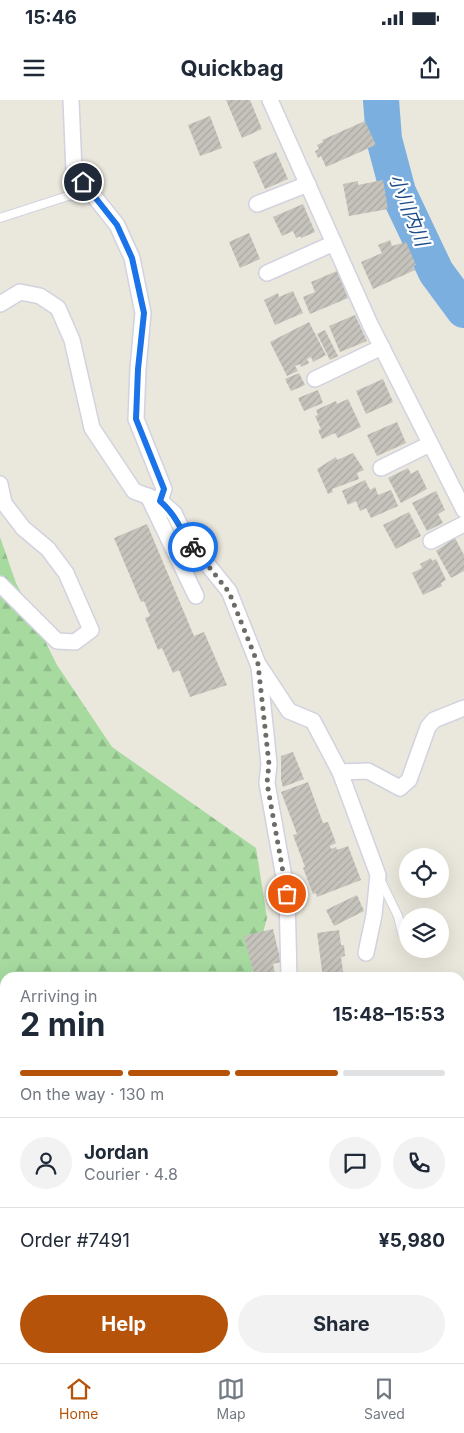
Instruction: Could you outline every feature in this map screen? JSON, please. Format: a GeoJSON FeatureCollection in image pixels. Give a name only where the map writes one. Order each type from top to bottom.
{"type":"FeatureCollection","features":[{"type":"Feature","properties":{"kind":"street"},"geometry":{"type":"LineString","coordinates":[[71,100],[74,171],[117,225],[132,258],[144,313],[138,369],[136,419],[164,489],[154,499]]}},
{"type":"Feature","properties":{"kind":"street"},"geometry":{"type":"LineString","coordinates":[[270,100],[382,347],[464,510]]}},
{"type":"Feature","properties":{"kind":"street"},"geometry":{"type":"LineString","coordinates":[[257,204],[308,184]]}},
{"type":"Feature","properties":{"kind":"street"},"geometry":{"type":"LineString","coordinates":[[267,273],[334,243]]}},
{"type":"Feature","properties":{"kind":"street"},"geometry":{"type":"LineString","coordinates":[[0,304],[20,292],[40,296],[58,308],[72,340],[92,428],[134,491],[154,499],[174,513],[186,538],[229,592],[258,664],[289,711],[313,721],[340,772],[378,875],[374,915],[366,953]]}},
{"type":"Feature","properties":{"kind":"street"},"geometry":{"type":"LineString","coordinates":[[315,379],[382,347]]}},
{"type":"Feature","properties":{"kind":"street"},"geometry":{"type":"LineString","coordinates":[[381,468],[430,444]]}},
{"type":"Feature","properties":{"kind":"street"},"geometry":{"type":"LineString","coordinates":[[0,484],[4,504],[23,528],[48,549],[66,573],[91,630],[76,642],[57,641],[0,584]]}},
{"type":"Feature","properties":{"kind":"street"},"geometry":{"type":"LineString","coordinates":[[154,499],[196,596]]}},
{"type":"Feature","properties":{"kind":"street"},"geometry":{"type":"LineString","coordinates":[[431,541],[464,524]]}},
{"type":"Feature","properties":{"kind":"street"},"geometry":{"type":"LineString","coordinates":[[258,664],[269,764],[267,783],[287,894],[289,972]]}},
{"type":"Feature","properties":{"kind":"street"},"geometry":{"type":"LineString","coordinates":[[340,772],[368,770],[400,788],[410,780],[428,727],[434,720],[464,708]]}},
{"type":"Feature","properties":{"kind":"lane"},"geometry":{"type":"LineString","coordinates":[[0,218],[68,196],[92,193]]}},
{"type":"Feature","properties":{"kind":"lane"},"geometry":{"type":"LineString","coordinates":[[378,875],[399,920]]}},
{"type":"Feature","properties":{"kind":"green space"},"geometry":{"type":"Polygon","coordinates":[[[0,537],[16,583],[57,665],[112,747],[256,848],[267,918],[252,972],[0,972],[0,537]]]}},
{"type":"Feature","properties":{"kind":"building"},"geometry":{"type":"Polygon","coordinates":[[[226,100],[250,100],[262,129],[242,138],[226,100]]]}},
{"type":"Feature","properties":{"kind":"building"},"geometry":{"type":"Polygon","coordinates":[[[210,116],[222,148],[200,156],[188,125],[210,116]]]}},
{"type":"Feature","properties":{"kind":"building"},"geometry":{"type":"Polygon","coordinates":[[[365,121],[376,145],[326,167],[321,156],[318,158],[315,151],[319,149],[317,145],[323,142],[322,140],[365,121]]]}},
{"type":"Feature","properties":{"kind":"building"},"geometry":{"type":"Polygon","coordinates":[[[276,152],[288,179],[265,189],[253,162],[276,152]]]}},
{"type":"Feature","properties":{"kind":"building"},"geometry":{"type":"Polygon","coordinates":[[[383,180],[388,209],[349,216],[343,184],[358,181],[358,185],[383,180]]]}},
{"type":"Feature","properties":{"kind":"building"},"geometry":{"type":"Polygon","coordinates":[[[303,204],[315,232],[301,238],[300,236],[296,238],[293,231],[282,236],[273,217],[303,204]]]}},
{"type":"Feature","properties":{"kind":"building"},"geometry":{"type":"Polygon","coordinates":[[[249,233],[260,259],[240,268],[229,242],[249,233]]]}},
{"type":"Feature","properties":{"kind":"building"},"geometry":{"type":"Polygon","coordinates":[[[390,240],[392,246],[406,242],[416,265],[413,266],[415,270],[373,289],[361,262],[382,253],[378,245],[390,240]]]}},
{"type":"Feature","properties":{"kind":"building"},"geometry":{"type":"Polygon","coordinates":[[[337,271],[348,298],[310,314],[303,297],[315,292],[311,282],[337,271]]]}},
{"type":"Feature","properties":{"kind":"building"},"geometry":{"type":"Polygon","coordinates":[[[293,291],[303,313],[275,325],[264,300],[278,293],[279,297],[293,291]]]}},
{"type":"Feature","properties":{"kind":"building"},"geometry":{"type":"Polygon","coordinates":[[[355,315],[367,341],[340,352],[329,326],[355,315]]]}},
{"type":"Feature","properties":{"kind":"building"},"geometry":{"type":"Polygon","coordinates":[[[309,322],[326,355],[313,362],[311,357],[307,359],[309,363],[301,367],[300,364],[295,366],[298,371],[287,376],[270,342],[309,322]]]}},
{"type":"Feature","properties":{"kind":"building"},"geometry":{"type":"Polygon","coordinates":[[[325,330],[338,356],[330,360],[317,334],[325,330]]]}},
{"type":"Feature","properties":{"kind":"building"},"geometry":{"type":"Polygon","coordinates":[[[299,373],[305,385],[291,391],[285,379],[299,373]]]}},
{"type":"Feature","properties":{"kind":"building"},"geometry":{"type":"Polygon","coordinates":[[[383,379],[393,402],[366,414],[356,391],[383,379]]]}},
{"type":"Feature","properties":{"kind":"building"},"geometry":{"type":"Polygon","coordinates":[[[318,390],[323,403],[304,411],[298,398],[318,390]]]}},
{"type":"Feature","properties":{"kind":"building"},"geometry":{"type":"Polygon","coordinates":[[[348,399],[361,427],[338,438],[335,433],[322,439],[318,430],[321,429],[315,416],[318,415],[316,410],[336,401],[337,404],[348,399]]]}},
{"type":"Feature","properties":{"kind":"building"},"geometry":{"type":"Polygon","coordinates":[[[397,422],[406,443],[377,456],[367,435],[397,422]]]}},
{"type":"Feature","properties":{"kind":"building"},"geometry":{"type":"Polygon","coordinates":[[[353,453],[364,470],[357,473],[359,479],[332,489],[333,492],[328,494],[317,469],[336,457],[337,460],[353,453]]]}},
{"type":"Feature","properties":{"kind":"building"},"geometry":{"type":"Polygon","coordinates":[[[408,468],[411,474],[418,470],[427,489],[401,503],[388,478],[408,468]]]}},
{"type":"Feature","properties":{"kind":"building"},"geometry":{"type":"Polygon","coordinates":[[[365,480],[370,490],[375,487],[378,495],[391,490],[398,506],[371,518],[366,508],[360,511],[356,501],[348,505],[342,491],[365,480]]]}},
{"type":"Feature","properties":{"kind":"building"},"geometry":{"type":"Polygon","coordinates":[[[436,491],[445,510],[438,514],[443,523],[427,531],[412,503],[436,491]]]}},
{"type":"Feature","properties":{"kind":"building"},"geometry":{"type":"Polygon","coordinates":[[[409,512],[421,536],[396,549],[383,525],[409,512]]]}},
{"type":"Feature","properties":{"kind":"building"},"geometry":{"type":"Polygon","coordinates":[[[147,524],[194,636],[204,632],[227,685],[190,697],[179,670],[173,673],[162,648],[158,650],[145,618],[150,616],[144,601],[141,602],[114,538],[147,524]]]}},
{"type":"Feature","properties":{"kind":"building"},"geometry":{"type":"Polygon","coordinates":[[[455,538],[464,555],[464,571],[451,578],[436,551],[455,538]]]}},
{"type":"Feature","properties":{"kind":"building"},"geometry":{"type":"Polygon","coordinates":[[[431,558],[432,561],[436,559],[446,580],[441,583],[442,586],[423,595],[412,573],[422,568],[420,564],[431,558]]]}},
{"type":"Feature","properties":{"kind":"building"},"geometry":{"type":"Polygon","coordinates":[[[293,752],[304,779],[283,787],[281,780],[281,756],[293,752]]]}},
{"type":"Feature","properties":{"kind":"building"},"geometry":{"type":"Polygon","coordinates":[[[308,782],[323,823],[328,822],[336,843],[330,846],[331,849],[336,847],[337,850],[348,846],[361,880],[317,897],[316,893],[313,894],[303,868],[305,867],[293,835],[297,834],[281,792],[308,782]]]}},
{"type":"Feature","properties":{"kind":"building"},"geometry":{"type":"Polygon","coordinates":[[[357,895],[364,911],[334,926],[326,910],[357,895]]]}},
{"type":"Feature","properties":{"kind":"building"},"geometry":{"type":"Polygon","coordinates":[[[273,929],[281,962],[273,964],[275,972],[253,972],[244,936],[273,929]]]}},
{"type":"Feature","properties":{"kind":"building"},"geometry":{"type":"Polygon","coordinates":[[[339,930],[341,945],[344,945],[345,956],[341,957],[343,972],[322,972],[317,933],[339,930]]]}},
{"type":"Feature","properties":{"kind":"waterway","name":"小川内川"},"geometry":{"type":"LineString","coordinates":[[381,100],[384,139],[398,192],[436,272],[464,310]]}},
{"type":"Feature","properties":{"kind":"way so far"},"geometry":{"type":"LineString","coordinates":[[193,547],[229,592],[258,664],[269,764],[267,783],[287,894]]}},
{"type":"Feature","properties":{"kind":"route"},"geometry":{"type":"LineString","coordinates":[[83,182],[117,225],[132,258],[144,313],[138,369],[136,419],[164,489],[160,501],[174,513],[186,538],[193,547]]}}]}
